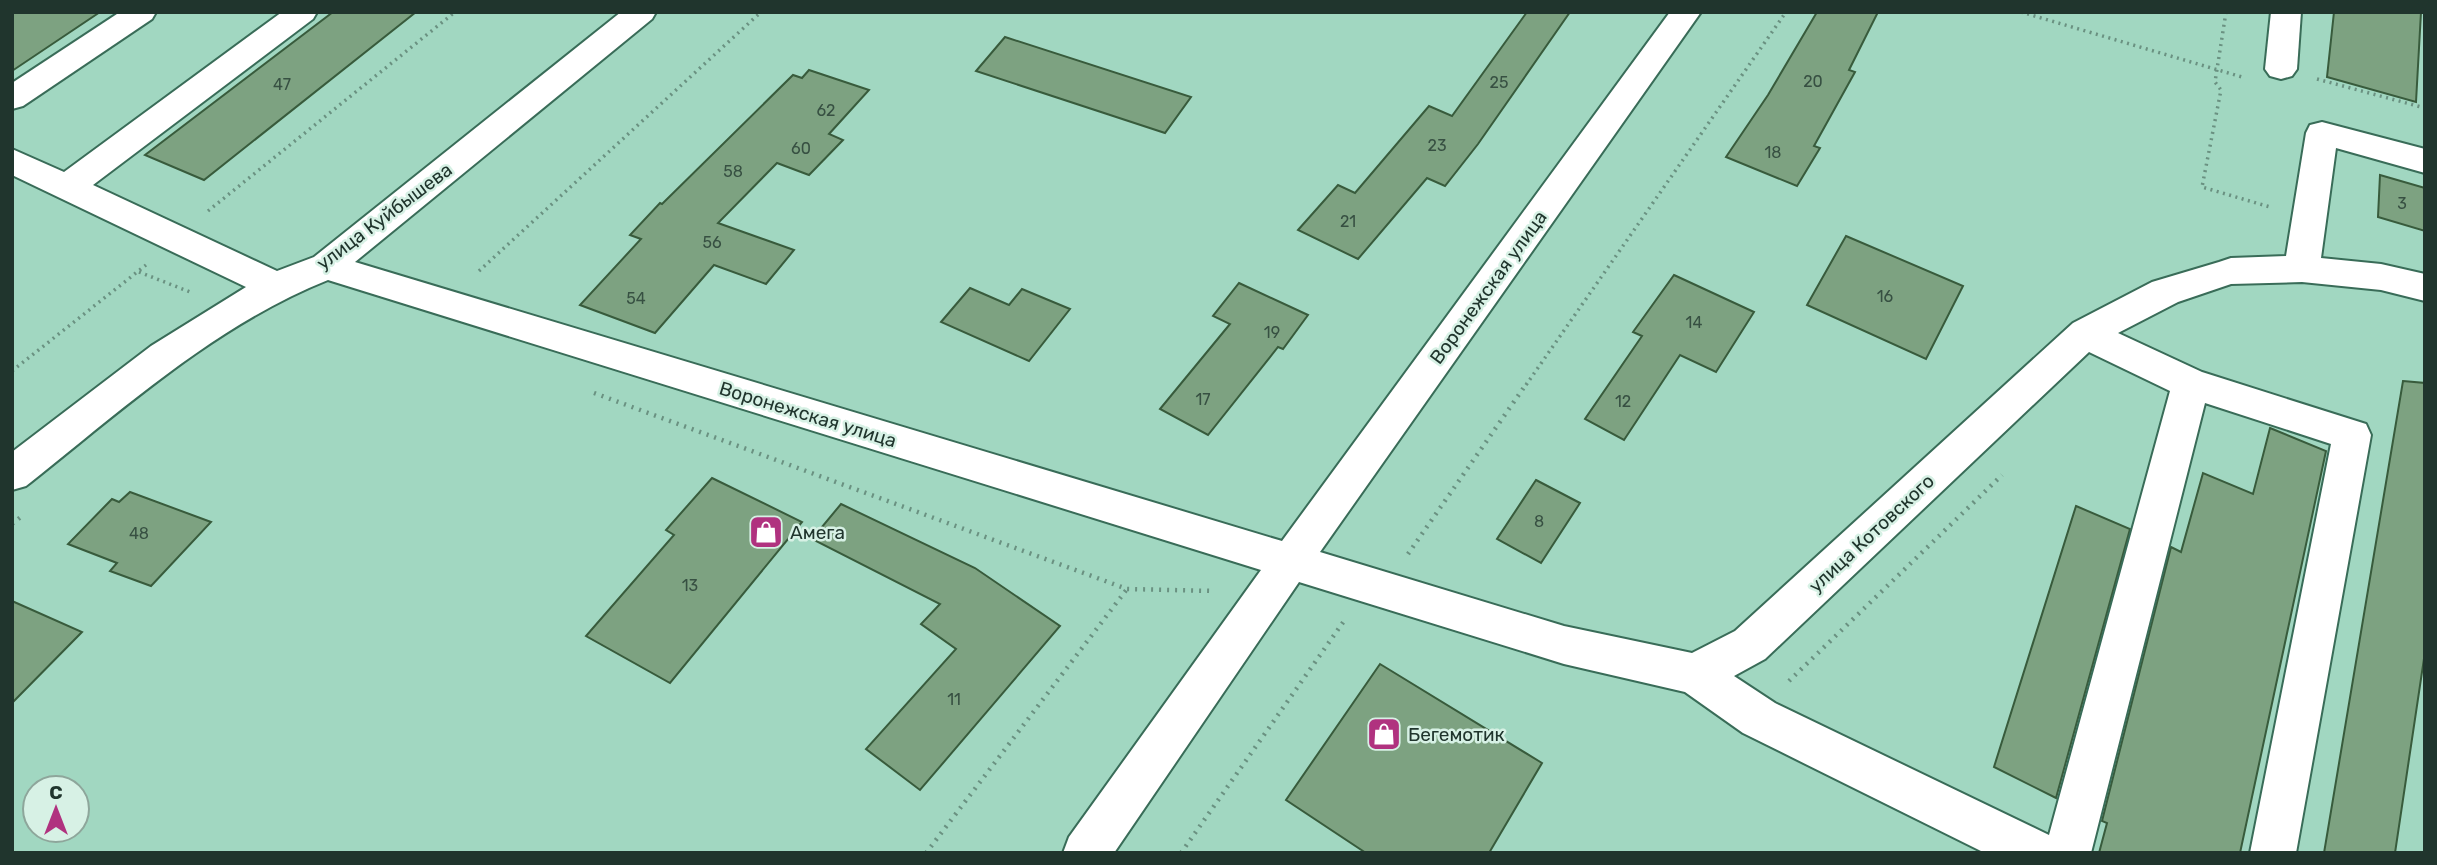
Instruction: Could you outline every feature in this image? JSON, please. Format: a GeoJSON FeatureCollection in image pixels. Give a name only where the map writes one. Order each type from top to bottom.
{"type":"FeatureCollection","features":[{"type":"Feature","properties":{"kind":"street"},"geometry":{"type":"LineString","coordinates":[[12,99],[141,12]]}},
{"type":"Feature","properties":{"kind":"street"},"geometry":{"type":"LineString","coordinates":[[67,187],[302,12]]}},
{"type":"Feature","properties":{"kind":"street","name":"улица Куйбышева"},"geometry":{"type":"LineString","coordinates":[[12,474],[164,356],[276,286],[326,266],[641,12]]}},
{"type":"Feature","properties":{"kind":"street","name":"Воронежская улица"},"geometry":{"type":"LineString","coordinates":[[1086,853],[1279,577],[1686,12]]}},
{"type":"Feature","properties":{"kind":"street"},"geometry":{"type":"LineString","coordinates":[[2281,69],[2286,12]]}},
{"type":"Feature","properties":{"kind":"street"},"geometry":{"type":"LineString","coordinates":[[2302,270],[2322,133],[2425,161]]}},
{"type":"Feature","properties":{"kind":"street"},"geometry":{"type":"LineString","coordinates":[[12,161],[276,286]]}},
{"type":"Feature","properties":{"kind":"street","name":"Воронежская улица"},"geometry":{"type":"LineString","coordinates":[[326,266],[442,301],[1279,577]]}},
{"type":"Feature","properties":{"kind":"street","name":"улица Котовского"},"geometry":{"type":"LineString","coordinates":[[1695,674],[1750,645],[2086,333],[2165,292],[2231,271],[2302,270],[2381,277],[2425,288]]}},
{"type":"Feature","properties":{"kind":"street"},"geometry":{"type":"LineString","coordinates":[[2086,333],[2131,358],[2191,384],[2352,435],[2273,853]]}},
{"type":"Feature","properties":{"kind":"street"},"geometry":{"type":"LineString","coordinates":[[2068,853],[2191,384]]}},
{"type":"Feature","properties":{"kind":"street"},"geometry":{"type":"LineString","coordinates":[[1279,577],[1383,590],[1564,645],[1695,674],[1759,718],[2035,853]]}},
{"type":"Feature","properties":{"kind":"path"},"geometry":{"type":"LineString","coordinates":[[12,371],[138,272],[174,238],[455,12]]}},
{"type":"Feature","properties":{"kind":"path"},"geometry":{"type":"LineString","coordinates":[[442,301],[479,272],[761,12]]}},
{"type":"Feature","properties":{"kind":"path"},"geometry":{"type":"LineString","coordinates":[[592,392],[1127,589],[1279,577],[1346,618],[1383,590],[1786,12]]}},
{"type":"Feature","properties":{"kind":"path"},"geometry":{"type":"LineString","coordinates":[[2021,12],[2217,70]]}},
{"type":"Feature","properties":{"kind":"path"},"geometry":{"type":"LineString","coordinates":[[2215,82],[2226,12]]}},
{"type":"Feature","properties":{"kind":"path"},"geometry":{"type":"LineString","coordinates":[[138,272],[236,311]]}},
{"type":"Feature","properties":{"kind":"path"},"geometry":{"type":"LineString","coordinates":[[926,853],[1127,589]]}},
{"type":"Feature","properties":{"kind":"building"},"geometry":{"type":"Polygon","coordinates":[[[12,12],[100,12],[12,71],[12,12]]]}},
{"type":"Feature","properties":{"kind":"building"},"geometry":{"type":"Polygon","coordinates":[[[333,12],[416,12],[204,180],[145,155],[333,12]]]}},
{"type":"Feature","properties":{"kind":"building"},"geometry":{"type":"Polygon","coordinates":[[[1527,12],[1570,12],[1478,144],[1445,186],[1427,178],[1358,259],[1298,230],[1338,185],[1355,193],[1429,106],[1452,116],[1527,12]]]}},
{"type":"Feature","properties":{"kind":"building"},"geometry":{"type":"Polygon","coordinates":[[[1817,12],[1878,12],[1849,70],[1855,72],[1814,146],[1820,148],[1797,186],[1726,157],[1768,95],[1817,12]]]}},
{"type":"Feature","properties":{"kind":"building"},"geometry":{"type":"Polygon","coordinates":[[[2334,12],[2421,12],[2416,102],[2327,77],[2334,12]]]}},
{"type":"Feature","properties":{"kind":"building"},"geometry":{"type":"Polygon","coordinates":[[[1005,37],[1191,97],[1165,133],[976,71],[1005,37]]]}},
{"type":"Feature","properties":{"kind":"building"},"geometry":{"type":"Polygon","coordinates":[[[809,70],[869,90],[829,134],[843,140],[809,175],[777,163],[718,223],[794,250],[766,284],[714,265],[655,333],[580,305],[641,239],[630,235],[660,203],[662,204],[793,75],[802,78],[809,70]]]}},
{"type":"Feature","properties":{"kind":"building"},"geometry":{"type":"Polygon","coordinates":[[[2380,175],[2425,188],[2425,231],[2378,217],[2380,175]]]}},
{"type":"Feature","properties":{"kind":"building"},"geometry":{"type":"Polygon","coordinates":[[[1846,236],[1963,286],[1926,359],[1807,305],[1846,236]]]}},
{"type":"Feature","properties":{"kind":"building"},"geometry":{"type":"Polygon","coordinates":[[[1674,275],[1754,312],[1716,372],[1680,355],[1624,440],[1585,419],[1642,336],[1633,332],[1674,275]]]}},
{"type":"Feature","properties":{"kind":"building"},"geometry":{"type":"Polygon","coordinates":[[[1239,283],[1308,315],[1283,349],[1278,347],[1208,435],[1160,409],[1230,324],[1213,316],[1239,283]]]}},
{"type":"Feature","properties":{"kind":"building"},"geometry":{"type":"Polygon","coordinates":[[[970,288],[1009,305],[1022,289],[1070,309],[1029,361],[941,322],[970,288]]]}},
{"type":"Feature","properties":{"kind":"building"},"geometry":{"type":"Polygon","coordinates":[[[2403,381],[2425,383],[2425,652],[2395,853],[2324,853],[2403,381]]]}},
{"type":"Feature","properties":{"kind":"building"},"geometry":{"type":"Polygon","coordinates":[[[2270,428],[2326,451],[2240,853],[2099,853],[2107,823],[2102,821],[2171,547],[2181,552],[2203,473],[2253,494],[2270,428]]]}},
{"type":"Feature","properties":{"kind":"building"},"geometry":{"type":"Polygon","coordinates":[[[712,478],[802,522],[670,683],[586,636],[674,535],[666,530],[712,478]]]}},
{"type":"Feature","properties":{"kind":"building"},"geometry":{"type":"Polygon","coordinates":[[[1536,480],[1580,503],[1541,563],[1497,539],[1536,480]]]}},
{"type":"Feature","properties":{"kind":"building"},"geometry":{"type":"Polygon","coordinates":[[[130,492],[211,522],[151,586],[110,571],[117,563],[68,544],[112,499],[119,502],[130,492]]]}},
{"type":"Feature","properties":{"kind":"building"},"geometry":{"type":"Polygon","coordinates":[[[841,504],[975,568],[1060,626],[920,790],[866,749],[956,649],[921,624],[940,604],[812,539],[841,504]]]}},
{"type":"Feature","properties":{"kind":"building"},"geometry":{"type":"Polygon","coordinates":[[[2076,506],[2130,529],[2056,798],[1994,767],[2076,506]]]}},
{"type":"Feature","properties":{"kind":"building"},"geometry":{"type":"Polygon","coordinates":[[[12,601],[82,632],[12,703],[12,601]]]}},
{"type":"Feature","properties":{"kind":"building"},"geometry":{"type":"Polygon","coordinates":[[[1380,664],[1542,763],[1489,853],[1366,853],[1286,800],[1380,664]]]}},
{"type":"Feature","properties":{"kind":"place","name":"Амега"},"geometry":{"type":"Point","coordinates":[766,532]}},
{"type":"Feature","properties":{"kind":"place","name":"Бегемотик"},"geometry":{"type":"Point","coordinates":[1384,734]}}]}
